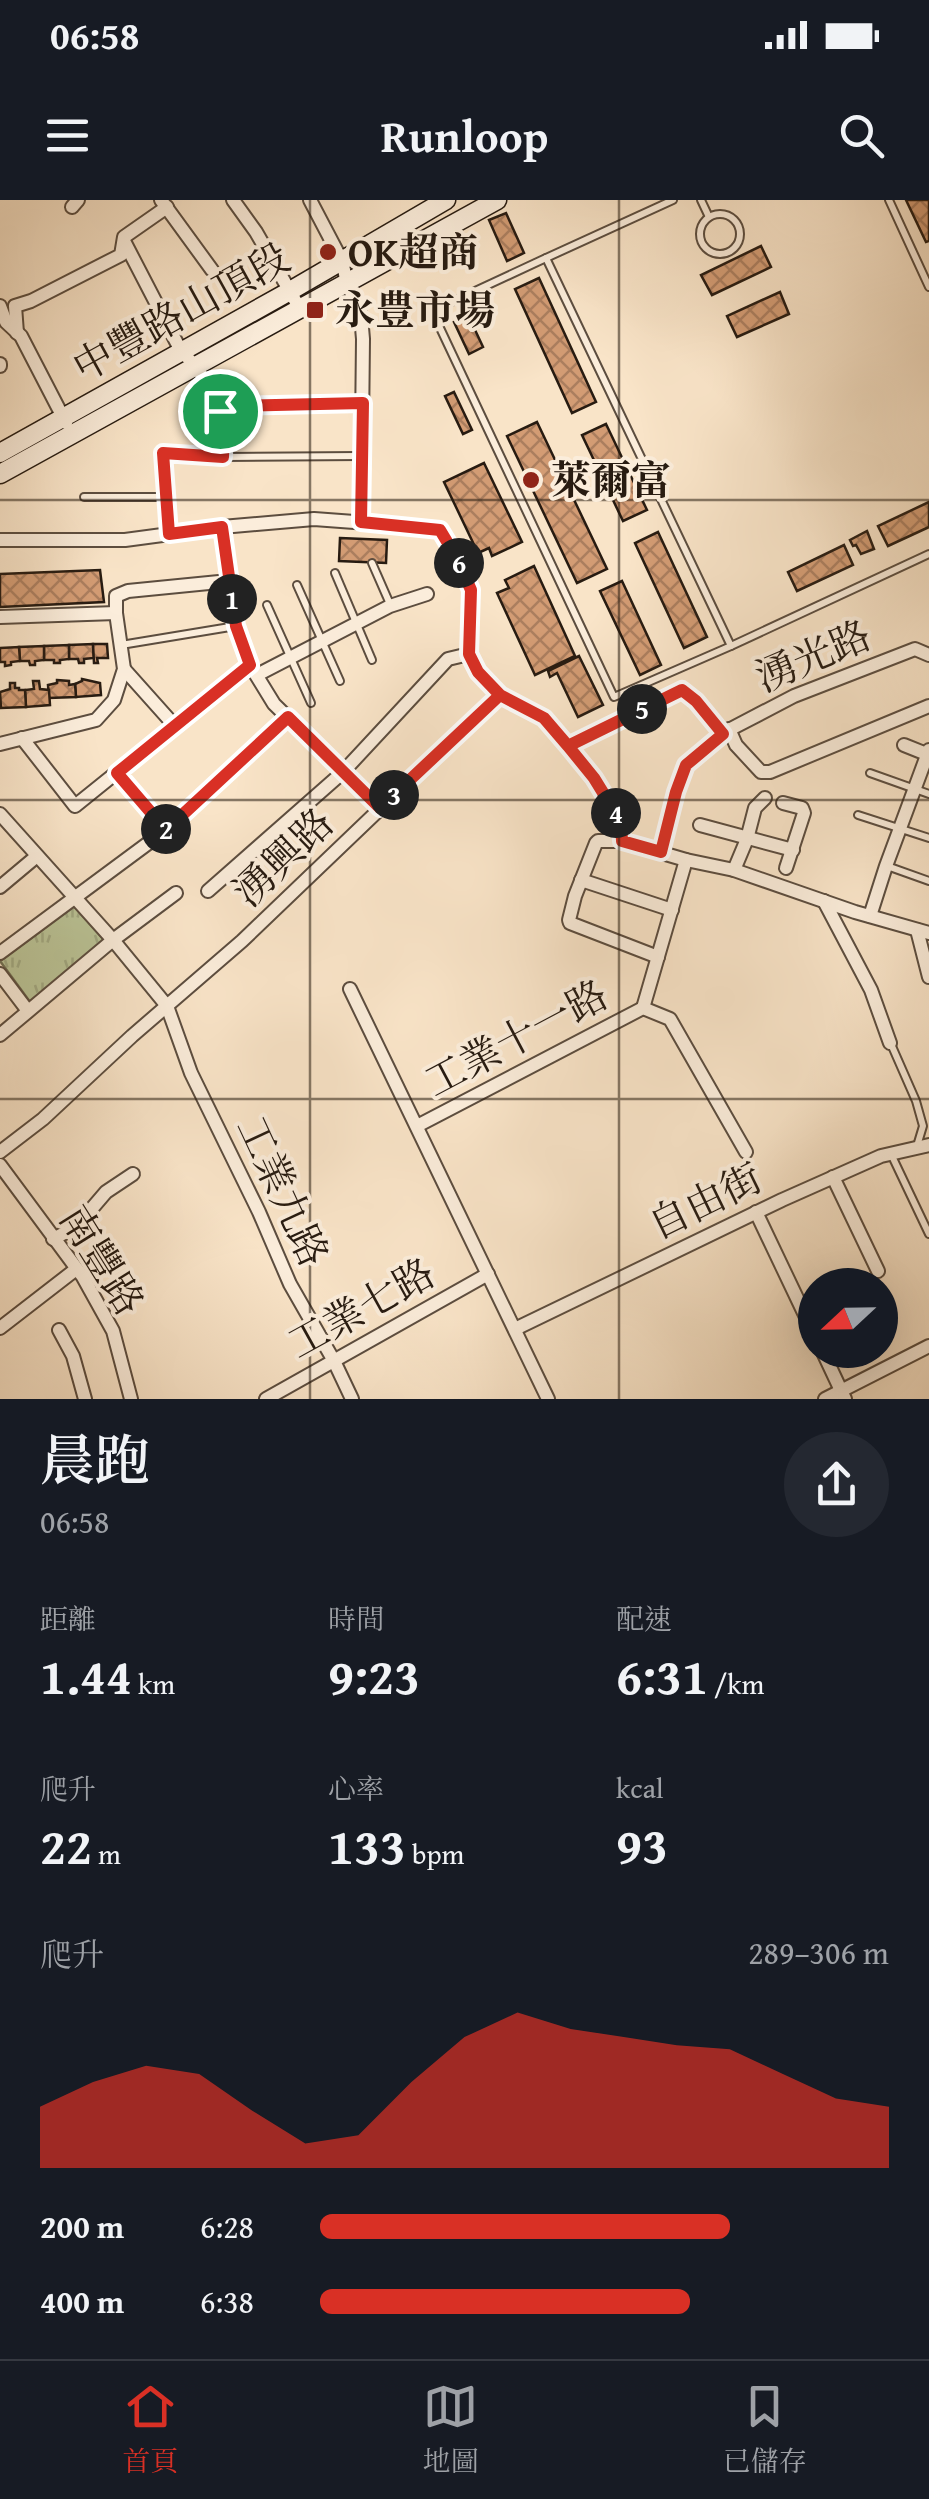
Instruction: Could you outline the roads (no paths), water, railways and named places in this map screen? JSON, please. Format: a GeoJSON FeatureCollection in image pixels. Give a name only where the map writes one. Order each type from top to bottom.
{"type":"FeatureCollection","features":[{"type":"Feature","properties":{"kind":"main road","name":"中豐路山頂段"},"geometry":{"type":"LineString","coordinates":[[0,474],[182,351],[446,200]]}},
{"type":"Feature","properties":{"kind":"main road","name":"中豐路山頂段"},"geometry":{"type":"LineString","coordinates":[[0,453],[196,366],[497,200]]}},
{"type":"Feature","properties":{"kind":"street"},"geometry":{"type":"LineString","coordinates":[[233,200],[300,309]]}},
{"type":"Feature","properties":{"kind":"street"},"geometry":{"type":"LineString","coordinates":[[310,200],[342,261],[361,316],[361,522]]}},
{"type":"Feature","properties":{"kind":"street"},"geometry":{"type":"LineString","coordinates":[[17,333],[15,306],[122,255],[124,237],[164,204],[212,270]]}},
{"type":"Feature","properties":{"kind":"street"},"geometry":{"type":"LineString","coordinates":[[124,241],[182,351],[196,366],[220,411],[224,422],[223,457]]}},
{"type":"Feature","properties":{"kind":"street"},"geometry":{"type":"LineString","coordinates":[[0,306],[68,426]]}},
{"type":"Feature","properties":{"kind":"street"},"geometry":{"type":"LineString","coordinates":[[220,411],[233,406],[363,403]]}},
{"type":"Feature","properties":{"kind":"street"},"geometry":{"type":"LineString","coordinates":[[0,540],[125,540],[314,519],[440,530],[471,590],[469,654],[478,672],[500,695],[544,718],[568,746],[594,778],[621,822],[622,841]]}},
{"type":"Feature","properties":{"kind":"street"},"geometry":{"type":"LineString","coordinates":[[222,527],[236,626],[254,670],[274,704],[380,808]]}},
{"type":"Feature","properties":{"kind":"street"},"geometry":{"type":"LineString","coordinates":[[0,744],[96,720],[114,700],[124,668],[116,596],[128,591],[229,581]]}},
{"type":"Feature","properties":{"kind":"street"},"geometry":{"type":"LineString","coordinates":[[22,738],[75,806],[174,725],[254,670],[290,659],[390,606],[427,594]]}},
{"type":"Feature","properties":{"kind":"street"},"geometry":{"type":"LineString","coordinates":[[0,617],[116,613]]}},
{"type":"Feature","properties":{"kind":"street","name":"湧光路"},"geometry":{"type":"LineString","coordinates":[[568,746],[682,690],[726,731],[794,696],[914,649],[929,655]]}},
{"type":"Feature","properties":{"kind":"street"},"geometry":{"type":"LineString","coordinates":[[208,890],[342,773],[448,659],[469,654]]}},
{"type":"Feature","properties":{"kind":"street"},"geometry":{"type":"LineString","coordinates":[[124,668],[174,725]]}},
{"type":"Feature","properties":{"kind":"street","name":"湧興路"},"geometry":{"type":"LineString","coordinates":[[0,1152],[44,1119],[242,941],[500,695]]}},
{"type":"Feature","properties":{"kind":"street"},"geometry":{"type":"LineString","coordinates":[[661,852],[686,765],[726,731],[760,772],[770,772],[929,706]]}},
{"type":"Feature","properties":{"kind":"street"},"geometry":{"type":"LineString","coordinates":[[0,953],[166,830],[288,717]]}},
{"type":"Feature","properties":{"kind":"street"},"geometry":{"type":"LineString","coordinates":[[870,916],[928,753],[904,745]]}},
{"type":"Feature","properties":{"kind":"street"},"geometry":{"type":"LineString","coordinates":[[117,773],[166,830]]}},
{"type":"Feature","properties":{"kind":"street"},"geometry":{"type":"LineString","coordinates":[[734,870],[754,808],[765,798]]}},
{"type":"Feature","properties":{"kind":"street"},"geometry":{"type":"LineString","coordinates":[[783,803],[802,808],[804,813],[786,868]]}},
{"type":"Feature","properties":{"kind":"street"},"geometry":{"type":"LineString","coordinates":[[1,817],[167,1006]]}},
{"type":"Feature","properties":{"kind":"street"},"geometry":{"type":"LineString","coordinates":[[700,825],[793,850]]}},
{"type":"Feature","properties":{"kind":"street"},"geometry":{"type":"LineString","coordinates":[[658,958],[570,923],[596,842],[622,841],[734,870],[923,932],[929,977]]}},
{"type":"Feature","properties":{"kind":"street"},"geometry":{"type":"LineString","coordinates":[[0,887],[37,856]]}},
{"type":"Feature","properties":{"kind":"street"},"geometry":{"type":"LineString","coordinates":[[643,1008],[686,860]]}},
{"type":"Feature","properties":{"kind":"street"},"geometry":{"type":"LineString","coordinates":[[581,880],[672,910]]}},
{"type":"Feature","properties":{"kind":"street"},"geometry":{"type":"LineString","coordinates":[[0,1035],[176,893]]}},
{"type":"Feature","properties":{"kind":"street"},"geometry":{"type":"LineString","coordinates":[[824,901],[871,990],[890,1043]]}},
{"type":"Feature","properties":{"kind":"street"},"geometry":{"type":"LineString","coordinates":[[0,974],[28,1010]]}},
{"type":"Feature","properties":{"kind":"street"},"geometry":{"type":"LineString","coordinates":[[350,989],[548,1399]]}},
{"type":"Feature","properties":{"kind":"street","name":"工業九路"},"geometry":{"type":"LineString","coordinates":[[167,1006],[190,1073],[290,1284],[352,1399]]}},
{"type":"Feature","properties":{"kind":"street","name":"工業十一路"},"geometry":{"type":"LineString","coordinates":[[417,1126],[643,1008],[670,1019],[746,1152]]}},
{"type":"Feature","properties":{"kind":"street","name":"自由街"},"geometry":{"type":"LineString","coordinates":[[514,1329],[833,1177],[880,1156],[923,1146]]}},
{"type":"Feature","properties":{"kind":"street","name":"南豐路"},"geometry":{"type":"LineString","coordinates":[[0,1165],[83,1277],[114,1331],[131,1399]]}},
{"type":"Feature","properties":{"kind":"street"},"geometry":{"type":"LineString","coordinates":[[53,1239],[76,1227],[106,1192],[133,1174]]}},
{"type":"Feature","properties":{"kind":"street"},"geometry":{"type":"LineString","coordinates":[[833,1177],[877,1268]]}},
{"type":"Feature","properties":{"kind":"street"},"geometry":{"type":"LineString","coordinates":[[756,1212],[798,1300]]}},
{"type":"Feature","properties":{"kind":"street"},"geometry":{"type":"LineString","coordinates":[[0,1328],[76,1270]]}},
{"type":"Feature","properties":{"kind":"street","name":"工業七路"},"geometry":{"type":"LineString","coordinates":[[266,1399],[488,1274]]}},
{"type":"Feature","properties":{"kind":"street"},"geometry":{"type":"LineString","coordinates":[[59,1330],[73,1356],[86,1399]]}},
{"type":"Feature","properties":{"kind":"street"},"geometry":{"type":"LineString","coordinates":[[825,1399],[843,1395],[929,1346]]}},
{"type":"Feature","properties":{"kind":"street"},"geometry":{"type":"LineString","coordinates":[[830,1368],[843,1395]]}},
{"type":"Feature","properties":{"kind":"lane"},"geometry":{"type":"LineString","coordinates":[[673,200],[432,311],[614,697],[929,554]]}},
{"type":"Feature","properties":{"kind":"lane"},"geometry":{"type":"LineString","coordinates":[[702,200],[709,217]]}},
{"type":"Feature","properties":{"kind":"lane"},"geometry":{"type":"LineString","coordinates":[[888,200],[929,287]]}},
{"type":"Feature","properties":{"kind":"lane"},"geometry":{"type":"LineString","coordinates":[[725,215],[736,222],[740,234],[730,251],[711,252],[702,243],[700,230],[709,217],[725,215]]}},
{"type":"Feature","properties":{"kind":"lane"},"geometry":{"type":"LineString","coordinates":[[546,258],[731,646]]}},
{"type":"Feature","properties":{"kind":"lane"},"geometry":{"type":"LineString","coordinates":[[169,534],[163,453],[223,457],[362,456]]}},
{"type":"Feature","properties":{"kind":"lane"},"geometry":{"type":"LineString","coordinates":[[84,497],[166,498]]}},
{"type":"Feature","properties":{"kind":"lane"},"geometry":{"type":"LineString","coordinates":[[372,563],[390,606]]}},
{"type":"Feature","properties":{"kind":"lane"},"geometry":{"type":"LineString","coordinates":[[335,573],[372,660]]}},
{"type":"Feature","properties":{"kind":"lane"},"geometry":{"type":"LineString","coordinates":[[297,584],[340,681]]}},
{"type":"Feature","properties":{"kind":"lane"},"geometry":{"type":"LineString","coordinates":[[267,605],[312,703]]}},
{"type":"Feature","properties":{"kind":"lane"},"geometry":{"type":"LineString","coordinates":[[120,645],[236,626]]}},
{"type":"Feature","properties":{"kind":"lane"},"geometry":{"type":"LineString","coordinates":[[870,773],[929,794]]}},
{"type":"Feature","properties":{"kind":"lane"},"geometry":{"type":"LineString","coordinates":[[858,815],[929,838]]}},
{"type":"Feature","properties":{"kind":"lane"},"geometry":{"type":"LineString","coordinates":[[886,866],[929,881]]}},
{"type":"Feature","properties":{"kind":"lane"},"geometry":{"type":"LineString","coordinates":[[890,1043],[916,1100],[923,1126],[923,1146]]}},
{"type":"Feature","properties":{"kind":"lane"},"geometry":{"type":"LineString","coordinates":[[891,1154],[929,1234]]}},
{"type":"Feature","properties":{"kind":"place","name":"OK超商"},"geometry":{"type":"Point","coordinates":[328,252]}},
{"type":"Feature","properties":{"kind":"place","name":"永豊市場"},"geometry":{"type":"Point","coordinates":[315,310]}},
{"type":"Feature","properties":{"kind":"place","name":"萊爾富"},"geometry":{"type":"Point","coordinates":[531,480]}}]}
